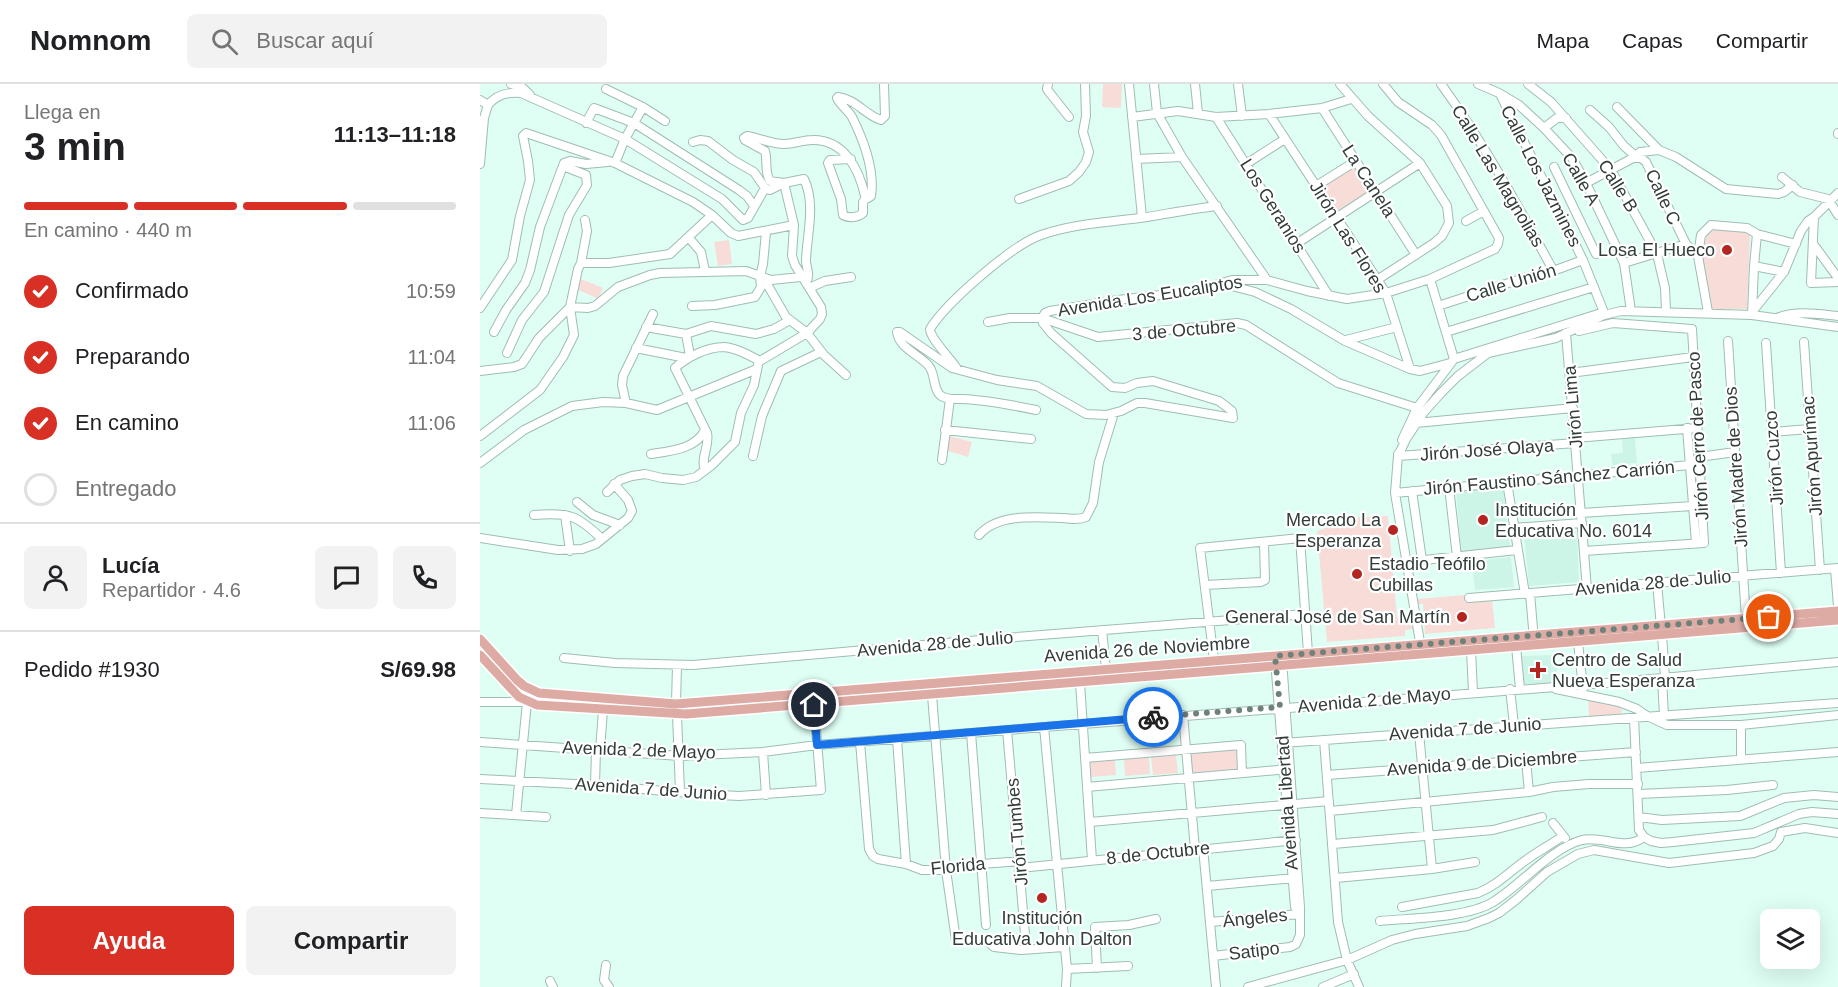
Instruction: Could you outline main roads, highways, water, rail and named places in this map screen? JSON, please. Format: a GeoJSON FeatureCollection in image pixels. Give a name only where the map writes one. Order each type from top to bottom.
{"type":"FeatureCollection","features":[{"type":"Feature","properties":{"kind":"main road","name":"Avenida 26 de Noviembre"},"geometry":{"type":"LineString","coordinates":[[480,639],[524,686],[539,693],[676,704],[1308,653],[1421,649],[1662,631],[1838,611]]}},
{"type":"Feature","properties":{"kind":"main road","name":"Avenida 26 de Noviembre"},"geometry":{"type":"LineString","coordinates":[[1748,623],[1838,621]]}},
{"type":"Feature","properties":{"kind":"main road","name":"Avenida 26 de Noviembre"},"geometry":{"type":"LineString","coordinates":[[480,655],[511,689],[527,702],[537,705],[678,714],[1279,667],[1421,649],[1471,650],[1516,646],[1534,640],[1578,642],[1662,631]]}},
{"type":"Feature","properties":{"kind":"main road"},"geometry":{"type":"LineString","coordinates":[[868,689],[869,700]]}},
{"type":"Feature","properties":{"kind":"place","name":"Losa El Hueco"},"geometry":{"type":"Point","coordinates":[1727,250]}},
{"type":"Feature","properties":{"kind":"place","name":"Institución Educativa No. 6014"},"geometry":{"type":"Point","coordinates":[1483,520]}},
{"type":"Feature","properties":{"kind":"place","name":"Mercado La Esperanza"},"geometry":{"type":"Point","coordinates":[1393,530]}},
{"type":"Feature","properties":{"kind":"place","name":"Estadio Teófilo Cubillas"},"geometry":{"type":"Point","coordinates":[1357,574]}},
{"type":"Feature","properties":{"kind":"place","name":"General José de San Martín"},"geometry":{"type":"Point","coordinates":[1462,617]}},
{"type":"Feature","properties":{"kind":"place","name":"Centro de Salud Nueva Esperanza"},"geometry":{"type":"Point","coordinates":[1538,670]}},
{"type":"Feature","properties":{"kind":"place","name":"Institución Educativa John Dalton"},"geometry":{"type":"Point","coordinates":[1042,898]}}]}
